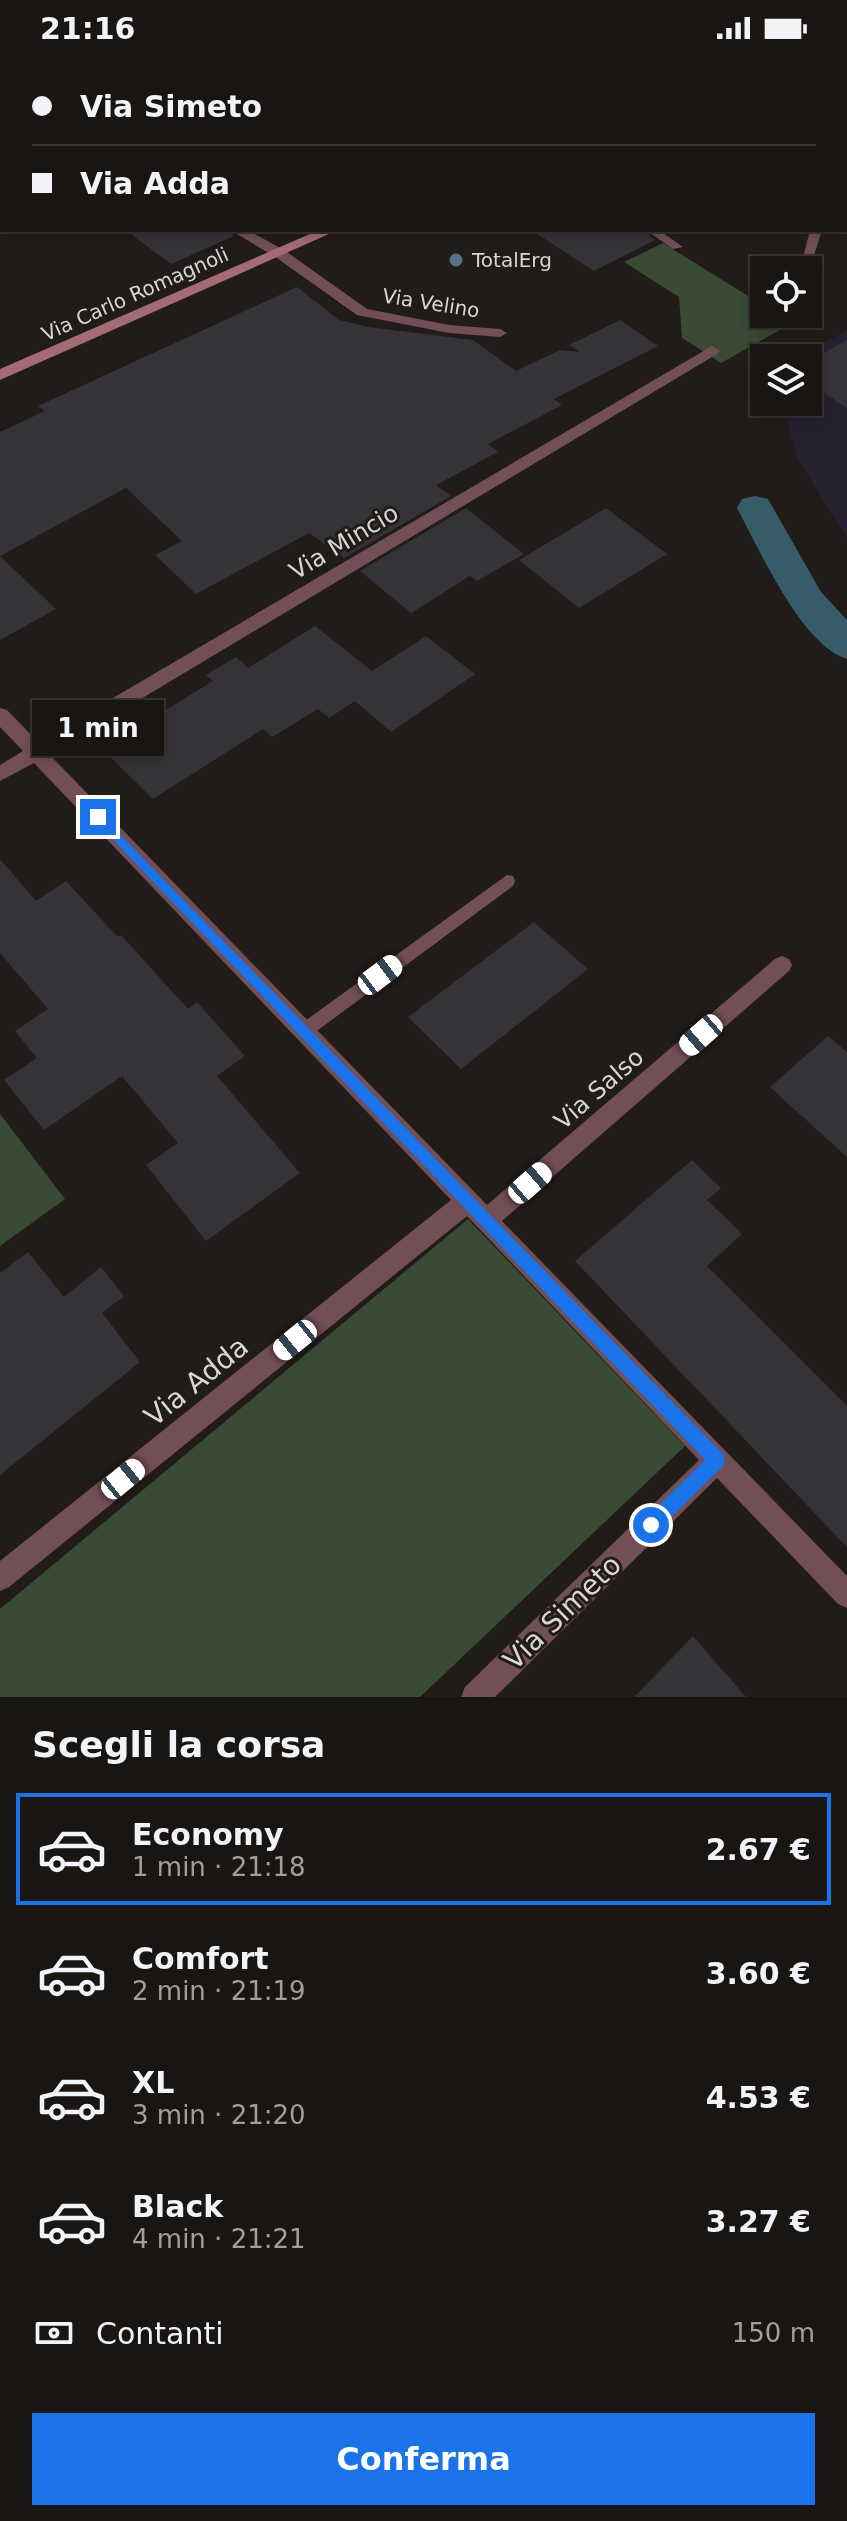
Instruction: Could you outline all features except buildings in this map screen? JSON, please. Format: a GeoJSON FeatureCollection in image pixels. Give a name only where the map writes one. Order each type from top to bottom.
{"type":"FeatureCollection","features":[{"type":"Feature","properties":{"kind":"main road","name":"Via Carlo Romagnoli"},"geometry":{"type":"LineString","coordinates":[[0,375],[326,232]]}},
{"type":"Feature","properties":{"kind":"street","name":"Via Velino"},"geometry":{"type":"LineString","coordinates":[[241,232],[279,253],[362,312],[449,329],[500,333]]}},
{"type":"Feature","properties":{"kind":"street","name":"Via Mincio"},"geometry":{"type":"LineString","coordinates":[[0,774],[712,351]]}},
{"type":"Feature","properties":{"kind":"street"},"geometry":{"type":"LineString","coordinates":[[0,715],[847,1595]]}},
{"type":"Feature","properties":{"kind":"street","name":"Via Salso"},"geometry":{"type":"LineString","coordinates":[[486,1220],[782,965]]}},
{"type":"Feature","properties":{"kind":"street","name":"Via Adda"},"geometry":{"type":"LineString","coordinates":[[0,1578],[467,1201]]}},
{"type":"Feature","properties":{"kind":"street","name":"Via Simeto"},"geometry":{"type":"LineString","coordinates":[[475,1697],[717,1460]]}},
{"type":"Feature","properties":{"kind":"lane"},"geometry":{"type":"LineString","coordinates":[[655,232],[677,247]]}},
{"type":"Feature","properties":{"kind":"lane"},"geometry":{"type":"LineString","coordinates":[[808,256],[815,232]]}},
{"type":"Feature","properties":{"kind":"lane"},"geometry":{"type":"LineString","coordinates":[[304,1031],[507,881]]}},
{"type":"Feature","properties":{"kind":"shaded area"},"geometry":{"type":"Polygon","coordinates":[[[847,331],[847,538],[797,458],[786,416],[822,416],[822,344],[847,331]]]}},
{"type":"Feature","properties":{"kind":"green space"},"geometry":{"type":"Polygon","coordinates":[[[663,243],[750,297],[750,328],[783,328],[721,363],[682,338],[679,297],[624,262],[663,243]]]}},
{"type":"Feature","properties":{"kind":"green space"},"geometry":{"type":"Polygon","coordinates":[[[0,1114],[65,1199],[0,1246],[0,1114]]]}},
{"type":"Feature","properties":{"kind":"green space"},"geometry":{"type":"Polygon","coordinates":[[[468,1219],[685,1446],[420,1697],[0,1697],[0,1609],[468,1219]]]}},
{"type":"Feature","properties":{"kind":"waterway"},"geometry":{"type":"LineString","coordinates":[[755,508],[807,601],[847,645]]}},
{"type":"Feature","properties":{"kind":"place","name":"TotalErg"},"geometry":{"type":"Point","coordinates":[456,260]}},
{"type":"Feature","properties":{"kind":"route"},"geometry":{"type":"LineString","coordinates":[[98,817],[717,1460],[651,1525]]}}]}
